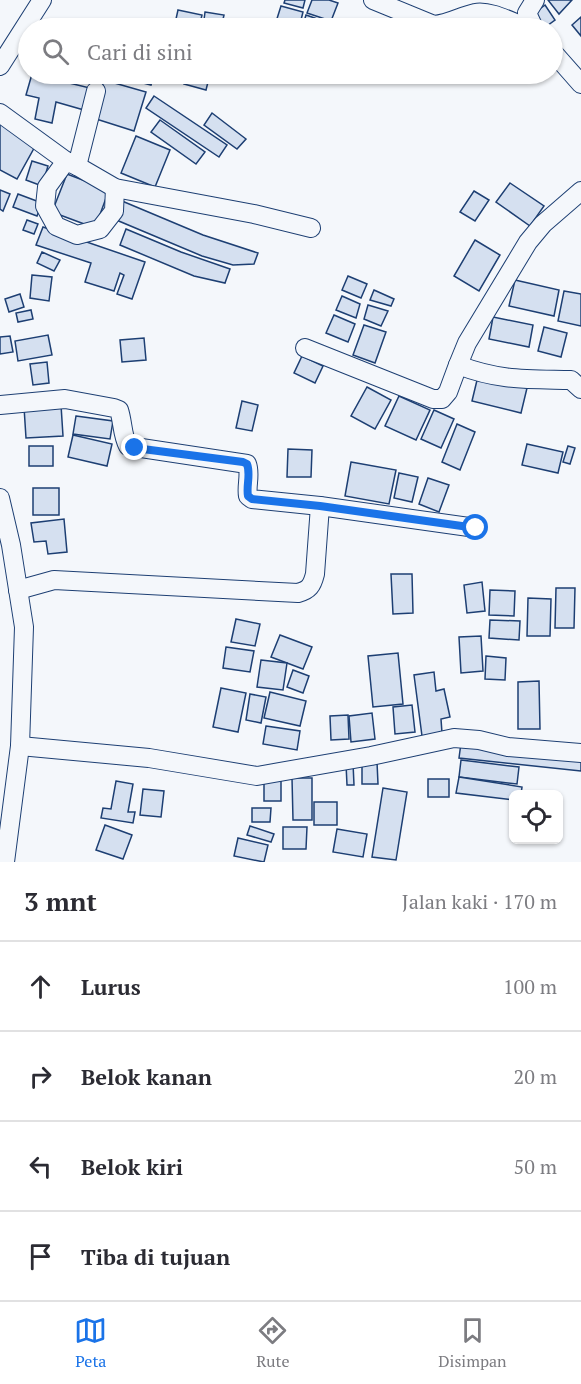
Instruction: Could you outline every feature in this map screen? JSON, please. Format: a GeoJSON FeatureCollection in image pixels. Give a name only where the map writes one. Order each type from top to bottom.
{"type":"FeatureCollection","features":[{"type":"Feature","properties":{"kind":"street"},"geometry":{"type":"LineString","coordinates":[[31,18],[42,0]]}},
{"type":"Feature","properties":{"kind":"street"},"geometry":{"type":"LineString","coordinates":[[372,0],[417,18]]}},
{"type":"Feature","properties":{"kind":"street"},"geometry":{"type":"LineString","coordinates":[[529,18],[527,13],[535,0]]}},
{"type":"Feature","properties":{"kind":"street"},"geometry":{"type":"LineString","coordinates":[[459,18],[482,12],[500,18]]}},
{"type":"Feature","properties":{"kind":"street"},"geometry":{"type":"LineString","coordinates":[[0,66],[18,38]]}},
{"type":"Feature","properties":{"kind":"street"},"geometry":{"type":"LineString","coordinates":[[563,64],[581,84]]}},
{"type":"Feature","properties":{"kind":"street"},"geometry":{"type":"LineString","coordinates":[[96,91],[71,164],[47,187],[45,206],[56,226],[77,235],[100,229],[114,211],[115,188]]}},
{"type":"Feature","properties":{"kind":"street"},"geometry":{"type":"LineString","coordinates":[[0,113],[71,164],[115,188],[254,214],[311,228]]}},
{"type":"Feature","properties":{"kind":"street"},"geometry":{"type":"LineString","coordinates":[[305,348],[433,399],[442,399],[448,392],[467,343],[528,242],[543,224],[581,191]]}},
{"type":"Feature","properties":{"kind":"street"},"geometry":{"type":"LineString","coordinates":[[458,365],[483,374],[508,379],[578,380]]}},
{"type":"Feature","properties":{"kind":"street"},"geometry":{"type":"LineString","coordinates":[[0,405],[65,399],[114,408],[119,410],[122,417],[128,446],[247,464],[249,469],[247,491],[248,496],[252,499],[476,528]]}},
{"type":"Feature","properties":{"kind":"street"},"geometry":{"type":"LineString","coordinates":[[0,498],[11,545],[24,627],[20,746],[6,862]]}},
{"type":"Feature","properties":{"kind":"street"},"geometry":{"type":"LineString","coordinates":[[18,590],[54,579],[298,593],[307,590],[313,584],[320,506]]}},
{"type":"Feature","properties":{"kind":"street"},"geometry":{"type":"LineString","coordinates":[[20,746],[149,758],[257,776],[371,756],[454,738],[478,740],[508,747],[581,753]]}},
{"type":"Feature","properties":{"kind":"building"},"geometry":{"type":"Polygon","coordinates":[[[285,0],[305,0],[303,8],[284,3],[285,0]]]}},
{"type":"Feature","properties":{"kind":"building"},"geometry":{"type":"Polygon","coordinates":[[[312,0],[329,0],[338,3],[332,18],[322,18],[307,13],[312,0]]]}},
{"type":"Feature","properties":{"kind":"building"},"geometry":{"type":"Polygon","coordinates":[[[548,0],[572,0],[559,14],[548,0]]]}},
{"type":"Feature","properties":{"kind":"building"},"geometry":{"type":"Polygon","coordinates":[[[545,5],[554,18],[536,18],[533,14],[545,5]]]}},
{"type":"Feature","properties":{"kind":"building"},"geometry":{"type":"Polygon","coordinates":[[[281,6],[303,12],[302,18],[277,18],[281,6]]]}},
{"type":"Feature","properties":{"kind":"building"},"geometry":{"type":"Polygon","coordinates":[[[178,10],[202,15],[201,18],[176,18],[178,10]]]}},
{"type":"Feature","properties":{"kind":"building"},"geometry":{"type":"Polygon","coordinates":[[[205,12],[224,15],[223,18],[204,18],[205,12]]]}},
{"type":"Feature","properties":{"kind":"building"},"geometry":{"type":"Polygon","coordinates":[[[581,17],[581,36],[572,25],[581,17]]]}},
{"type":"Feature","properties":{"kind":"building"},"geometry":{"type":"Polygon","coordinates":[[[29,84],[73,84],[90,88],[84,110],[56,102],[52,123],[35,119],[39,98],[26,95],[29,84]]]}},
{"type":"Feature","properties":{"kind":"building"},"geometry":{"type":"Polygon","coordinates":[[[103,84],[118,84],[146,92],[134,131],[93,118],[103,84]]]}},
{"type":"Feature","properties":{"kind":"building"},"geometry":{"type":"Polygon","coordinates":[[[184,84],[208,84],[206,90],[184,84]]]}},
{"type":"Feature","properties":{"kind":"building"},"geometry":{"type":"Polygon","coordinates":[[[154,96],[227,145],[219,157],[146,108],[154,96]]]}},
{"type":"Feature","properties":{"kind":"building"},"geometry":{"type":"Polygon","coordinates":[[[212,113],[246,139],[237,149],[204,125],[212,113]]]}},
{"type":"Feature","properties":{"kind":"building"},"geometry":{"type":"Polygon","coordinates":[[[160,120],[205,152],[196,164],[151,132],[160,120]]]}},
{"type":"Feature","properties":{"kind":"building"},"geometry":{"type":"Polygon","coordinates":[[[0,121],[38,141],[17,179],[0,170],[0,121]]]}},
{"type":"Feature","properties":{"kind":"building"},"geometry":{"type":"Polygon","coordinates":[[[136,136],[170,150],[155,187],[121,173],[136,136]]]}},
{"type":"Feature","properties":{"kind":"building"},"geometry":{"type":"Polygon","coordinates":[[[32,161],[48,166],[42,186],[26,180],[32,161]]]}},
{"type":"Feature","properties":{"kind":"building"},"geometry":{"type":"Polygon","coordinates":[[[67,174],[109,190],[95,228],[52,212],[67,174]]]}},
{"type":"Feature","properties":{"kind":"building"},"geometry":{"type":"Polygon","coordinates":[[[510,183],[544,206],[530,226],[496,202],[510,183]]]}},
{"type":"Feature","properties":{"kind":"building"},"geometry":{"type":"Polygon","coordinates":[[[0,190],[10,194],[3,211],[0,209],[0,190]]]}},
{"type":"Feature","properties":{"kind":"building"},"geometry":{"type":"Polygon","coordinates":[[[474,191],[489,200],[475,221],[460,212],[474,191]]]}},
{"type":"Feature","properties":{"kind":"building"},"geometry":{"type":"Polygon","coordinates":[[[18,194],[42,203],[37,216],[13,207],[18,194]]]}},
{"type":"Feature","properties":{"kind":"building"},"geometry":{"type":"Polygon","coordinates":[[[122,201],[203,235],[258,253],[254,264],[233,265],[202,256],[114,219],[122,201]]]}},
{"type":"Feature","properties":{"kind":"building"},"geometry":{"type":"Polygon","coordinates":[[[27,220],[38,224],[34,234],[23,230],[27,220]]]}},
{"type":"Feature","properties":{"kind":"building"},"geometry":{"type":"Polygon","coordinates":[[[43,227],[145,262],[132,299],[117,294],[124,275],[120,273],[114,291],[85,282],[91,263],[36,245],[43,227]]]}},
{"type":"Feature","properties":{"kind":"building"},"geometry":{"type":"Polygon","coordinates":[[[126,229],[230,269],[225,283],[194,276],[120,245],[126,229]]]}},
{"type":"Feature","properties":{"kind":"building"},"geometry":{"type":"Polygon","coordinates":[[[475,240],[500,255],[479,291],[454,276],[475,240]]]}},
{"type":"Feature","properties":{"kind":"building"},"geometry":{"type":"Polygon","coordinates":[[[42,252],[60,260],[54,271],[37,263],[42,252]]]}},
{"type":"Feature","properties":{"kind":"building"},"geometry":{"type":"Polygon","coordinates":[[[32,275],[52,277],[49,301],[30,298],[32,275]]]}},
{"type":"Feature","properties":{"kind":"building"},"geometry":{"type":"Polygon","coordinates":[[[348,276],[367,284],[361,298],[342,290],[348,276]]]}},
{"type":"Feature","properties":{"kind":"building"},"geometry":{"type":"Polygon","coordinates":[[[515,280],[559,290],[554,316],[509,306],[515,280]]]}},
{"type":"Feature","properties":{"kind":"building"},"geometry":{"type":"Polygon","coordinates":[[[374,290],[394,299],[391,306],[370,300],[374,290]]]}},
{"type":"Feature","properties":{"kind":"building"},"geometry":{"type":"Polygon","coordinates":[[[564,291],[581,294],[581,326],[558,321],[564,291]]]}},
{"type":"Feature","properties":{"kind":"building"},"geometry":{"type":"Polygon","coordinates":[[[20,294],[24,307],[9,312],[5,299],[20,294]]]}},
{"type":"Feature","properties":{"kind":"building"},"geometry":{"type":"Polygon","coordinates":[[[342,296],[360,304],[356,318],[336,310],[342,296]]]}},
{"type":"Feature","properties":{"kind":"building"},"geometry":{"type":"Polygon","coordinates":[[[368,305],[388,311],[381,326],[364,319],[368,305]]]}},
{"type":"Feature","properties":{"kind":"building"},"geometry":{"type":"Polygon","coordinates":[[[31,310],[33,319],[18,322],[16,313],[31,310]]]}},
{"type":"Feature","properties":{"kind":"building"},"geometry":{"type":"Polygon","coordinates":[[[334,315],[355,324],[348,342],[326,333],[334,315]]]}},
{"type":"Feature","properties":{"kind":"building"},"geometry":{"type":"Polygon","coordinates":[[[493,317],[533,325],[529,347],[489,339],[493,317]]]}},
{"type":"Feature","properties":{"kind":"building"},"geometry":{"type":"Polygon","coordinates":[[[364,325],[386,332],[375,363],[353,355],[364,325]]]}},
{"type":"Feature","properties":{"kind":"building"},"geometry":{"type":"Polygon","coordinates":[[[544,327],[567,333],[561,357],[538,351],[544,327]]]}},
{"type":"Feature","properties":{"kind":"building"},"geometry":{"type":"Polygon","coordinates":[[[48,335],[52,355],[18,361],[15,341],[48,335]]]}},
{"type":"Feature","properties":{"kind":"building"},"geometry":{"type":"Polygon","coordinates":[[[10,336],[13,352],[0,354],[0,337],[10,336]]]}},
{"type":"Feature","properties":{"kind":"building"},"geometry":{"type":"Polygon","coordinates":[[[144,338],[146,360],[122,362],[120,340],[144,338]]]}},
{"type":"Feature","properties":{"kind":"building"},"geometry":{"type":"Polygon","coordinates":[[[302,356],[323,366],[315,383],[294,373],[302,356]]]}},
{"type":"Feature","properties":{"kind":"building"},"geometry":{"type":"Polygon","coordinates":[[[47,362],[49,383],[33,385],[30,364],[47,362]]]}},
{"type":"Feature","properties":{"kind":"building"},"geometry":{"type":"Polygon","coordinates":[[[478,376],[527,388],[521,413],[472,401],[478,376]]]}},
{"type":"Feature","properties":{"kind":"building"},"geometry":{"type":"Polygon","coordinates":[[[367,387],[391,400],[375,429],[351,416],[367,387]]]}},
{"type":"Feature","properties":{"kind":"building"},"geometry":{"type":"Polygon","coordinates":[[[399,396],[430,410],[416,440],[385,426],[399,396]]]}},
{"type":"Feature","properties":{"kind":"building"},"geometry":{"type":"Polygon","coordinates":[[[242,401],[258,405],[252,431],[236,428],[242,401]]]}},
{"type":"Feature","properties":{"kind":"building"},"geometry":{"type":"Polygon","coordinates":[[[61,405],[63,436],[26,438],[24,407],[61,405]]]}},
{"type":"Feature","properties":{"kind":"building"},"geometry":{"type":"Polygon","coordinates":[[[434,410],[454,419],[441,448],[421,439],[434,410]]]}},
{"type":"Feature","properties":{"kind":"building"},"geometry":{"type":"Polygon","coordinates":[[[76,416],[113,421],[110,439],[73,434],[76,416]]]}},
{"type":"Feature","properties":{"kind":"building"},"geometry":{"type":"Polygon","coordinates":[[[457,424],[475,432],[460,470],[442,462],[457,424]]]}},
{"type":"Feature","properties":{"kind":"building"},"geometry":{"type":"Polygon","coordinates":[[[73,435],[112,444],[107,466],[68,457],[73,435]]]}},
{"type":"Feature","properties":{"kind":"building"},"geometry":{"type":"Polygon","coordinates":[[[527,444],[563,452],[558,473],[522,465],[527,444]]]}},
{"type":"Feature","properties":{"kind":"building"},"geometry":{"type":"Polygon","coordinates":[[[29,446],[53,446],[53,466],[29,466],[29,446]]]}},
{"type":"Feature","properties":{"kind":"building"},"geometry":{"type":"Polygon","coordinates":[[[568,446],[575,448],[570,464],[563,462],[568,446]]]}},
{"type":"Feature","properties":{"kind":"building"},"geometry":{"type":"Polygon","coordinates":[[[288,449],[312,450],[311,477],[287,477],[288,449]]]}},
{"type":"Feature","properties":{"kind":"building"},"geometry":{"type":"Polygon","coordinates":[[[351,462],[396,470],[389,504],[345,496],[351,462]]]}},
{"type":"Feature","properties":{"kind":"building"},"geometry":{"type":"Polygon","coordinates":[[[399,473],[418,477],[412,502],[394,498],[399,473]]]}},
{"type":"Feature","properties":{"kind":"building"},"geometry":{"type":"Polygon","coordinates":[[[428,478],[449,485],[439,512],[419,504],[428,478]]]}},
{"type":"Feature","properties":{"kind":"building"},"geometry":{"type":"Polygon","coordinates":[[[33,488],[59,488],[59,515],[33,515],[33,488]]]}},
{"type":"Feature","properties":{"kind":"building"},"geometry":{"type":"Polygon","coordinates":[[[64,519],[67,552],[48,554],[46,541],[34,542],[31,523],[64,519]]]}},
{"type":"Feature","properties":{"kind":"building"},"geometry":{"type":"Polygon","coordinates":[[[391,574],[412,574],[413,613],[393,614],[391,574]]]}},
{"type":"Feature","properties":{"kind":"building"},"geometry":{"type":"Polygon","coordinates":[[[482,582],[485,611],[467,613],[464,585],[482,582]]]}},
{"type":"Feature","properties":{"kind":"building"},"geometry":{"type":"Polygon","coordinates":[[[556,588],[575,588],[574,628],[555,628],[556,588]]]}},
{"type":"Feature","properties":{"kind":"building"},"geometry":{"type":"Polygon","coordinates":[[[490,590],[515,591],[514,616],[489,615],[490,590]]]}},
{"type":"Feature","properties":{"kind":"building"},"geometry":{"type":"Polygon","coordinates":[[[528,598],[551,599],[550,636],[527,636],[528,598]]]}},
{"type":"Feature","properties":{"kind":"building"},"geometry":{"type":"Polygon","coordinates":[[[236,619],[260,624],[255,646],[231,642],[236,619]]]}},
{"type":"Feature","properties":{"kind":"building"},"geometry":{"type":"Polygon","coordinates":[[[490,620],[520,621],[519,640],[489,638],[490,620]]]}},
{"type":"Feature","properties":{"kind":"building"},"geometry":{"type":"Polygon","coordinates":[[[280,635],[312,647],[303,669],[271,657],[280,635]]]}},
{"type":"Feature","properties":{"kind":"building"},"geometry":{"type":"Polygon","coordinates":[[[481,636],[483,671],[461,673],[459,637],[481,636]]]}},
{"type":"Feature","properties":{"kind":"building"},"geometry":{"type":"Polygon","coordinates":[[[226,647],[254,651],[250,672],[223,668],[226,647]]]}},
{"type":"Feature","properties":{"kind":"building"},"geometry":{"type":"Polygon","coordinates":[[[398,653],[403,704],[373,707],[368,656],[398,653]]]}},
{"type":"Feature","properties":{"kind":"building"},"geometry":{"type":"Polygon","coordinates":[[[486,656],[506,658],[505,680],[485,679],[486,656]]]}},
{"type":"Feature","properties":{"kind":"building"},"geometry":{"type":"Polygon","coordinates":[[[261,660],[287,663],[283,690],[257,687],[261,660]]]}},
{"type":"Feature","properties":{"kind":"building"},"geometry":{"type":"Polygon","coordinates":[[[293,670],[309,676],[303,693],[287,687],[293,670]]]}},
{"type":"Feature","properties":{"kind":"building"},"geometry":{"type":"Polygon","coordinates":[[[434,672],[436,691],[444,689],[450,717],[441,719],[442,733],[422,736],[414,675],[434,672]]]}},
{"type":"Feature","properties":{"kind":"building"},"geometry":{"type":"Polygon","coordinates":[[[539,681],[540,729],[518,729],[518,682],[539,681]]]}},
{"type":"Feature","properties":{"kind":"building"},"geometry":{"type":"Polygon","coordinates":[[[221,688],[246,693],[238,732],[213,727],[221,688]]]}},
{"type":"Feature","properties":{"kind":"building"},"geometry":{"type":"Polygon","coordinates":[[[270,692],[306,701],[300,726],[264,718],[270,692]]]}},
{"type":"Feature","properties":{"kind":"building"},"geometry":{"type":"Polygon","coordinates":[[[250,694],[266,697],[261,723],[246,720],[250,694]]]}},
{"type":"Feature","properties":{"kind":"building"},"geometry":{"type":"Polygon","coordinates":[[[412,705],[415,732],[395,734],[393,707],[412,705]]]}},
{"type":"Feature","properties":{"kind":"building"},"geometry":{"type":"Polygon","coordinates":[[[372,713],[375,739],[351,742],[349,716],[372,713]]]}},
{"type":"Feature","properties":{"kind":"building"},"geometry":{"type":"Polygon","coordinates":[[[348,715],[349,739],[331,740],[330,716],[348,715]]]}},
{"type":"Feature","properties":{"kind":"building"},"geometry":{"type":"Polygon","coordinates":[[[266,726],[300,731],[297,750],[263,744],[266,726]]]}},
{"type":"Feature","properties":{"kind":"building"},"geometry":{"type":"Polygon","coordinates":[[[461,743],[581,756],[581,771],[459,758],[461,743]]]}},
{"type":"Feature","properties":{"kind":"building"},"geometry":{"type":"Polygon","coordinates":[[[461,760],[519,767],[517,784],[459,777],[461,760]]]}},
{"type":"Feature","properties":{"kind":"building"},"geometry":{"type":"Polygon","coordinates":[[[377,762],[378,784],[362,784],[362,763],[377,762]]]}},
{"type":"Feature","properties":{"kind":"building"},"geometry":{"type":"Polygon","coordinates":[[[353,763],[354,785],[347,785],[346,764],[353,763]]]}},
{"type":"Feature","properties":{"kind":"building"},"geometry":{"type":"Polygon","coordinates":[[[281,775],[281,801],[264,801],[264,776],[281,775]]]}},
{"type":"Feature","properties":{"kind":"building"},"geometry":{"type":"Polygon","coordinates":[[[459,777],[522,787],[522,790],[509,790],[509,799],[456,793],[459,777]]]}},
{"type":"Feature","properties":{"kind":"building"},"geometry":{"type":"Polygon","coordinates":[[[292,778],[312,778],[312,820],[293,820],[292,778]]]}},
{"type":"Feature","properties":{"kind":"building"},"geometry":{"type":"Polygon","coordinates":[[[428,779],[449,779],[449,797],[428,797],[428,779]]]}},
{"type":"Feature","properties":{"kind":"building"},"geometry":{"type":"Polygon","coordinates":[[[116,781],[133,784],[128,812],[135,812],[133,823],[101,818],[103,808],[111,809],[116,781]]]}},
{"type":"Feature","properties":{"kind":"building"},"geometry":{"type":"Polygon","coordinates":[[[383,788],[407,792],[396,860],[372,857],[383,788]]]}},
{"type":"Feature","properties":{"kind":"building"},"geometry":{"type":"Polygon","coordinates":[[[143,789],[164,791],[161,817],[140,815],[143,789]]]}},
{"type":"Feature","properties":{"kind":"building"},"geometry":{"type":"Polygon","coordinates":[[[314,802],[337,802],[337,825],[314,825],[314,802]]]}},
{"type":"Feature","properties":{"kind":"building"},"geometry":{"type":"Polygon","coordinates":[[[252,808],[271,808],[270,822],[252,822],[252,808]]]}},
{"type":"Feature","properties":{"kind":"building"},"geometry":{"type":"Polygon","coordinates":[[[105,825],[132,835],[123,859],[96,850],[105,825]]]}},
{"type":"Feature","properties":{"kind":"building"},"geometry":{"type":"Polygon","coordinates":[[[250,826],[274,834],[271,842],[247,835],[250,826]]]}},
{"type":"Feature","properties":{"kind":"building"},"geometry":{"type":"Polygon","coordinates":[[[283,827],[307,827],[306,849],[283,849],[283,827]]]}},
{"type":"Feature","properties":{"kind":"building"},"geometry":{"type":"Polygon","coordinates":[[[337,829],[367,834],[363,857],[333,852],[337,829]]]}},
{"type":"Feature","properties":{"kind":"building"},"geometry":{"type":"Polygon","coordinates":[[[238,838],[268,845],[264,862],[234,856],[238,838]]]}},
{"type":"Feature","properties":{"kind":"route"},"geometry":{"type":"LineString","coordinates":[[135,448],[243,462],[249,469],[247,491],[248,496],[252,499],[476,528]]}}]}
